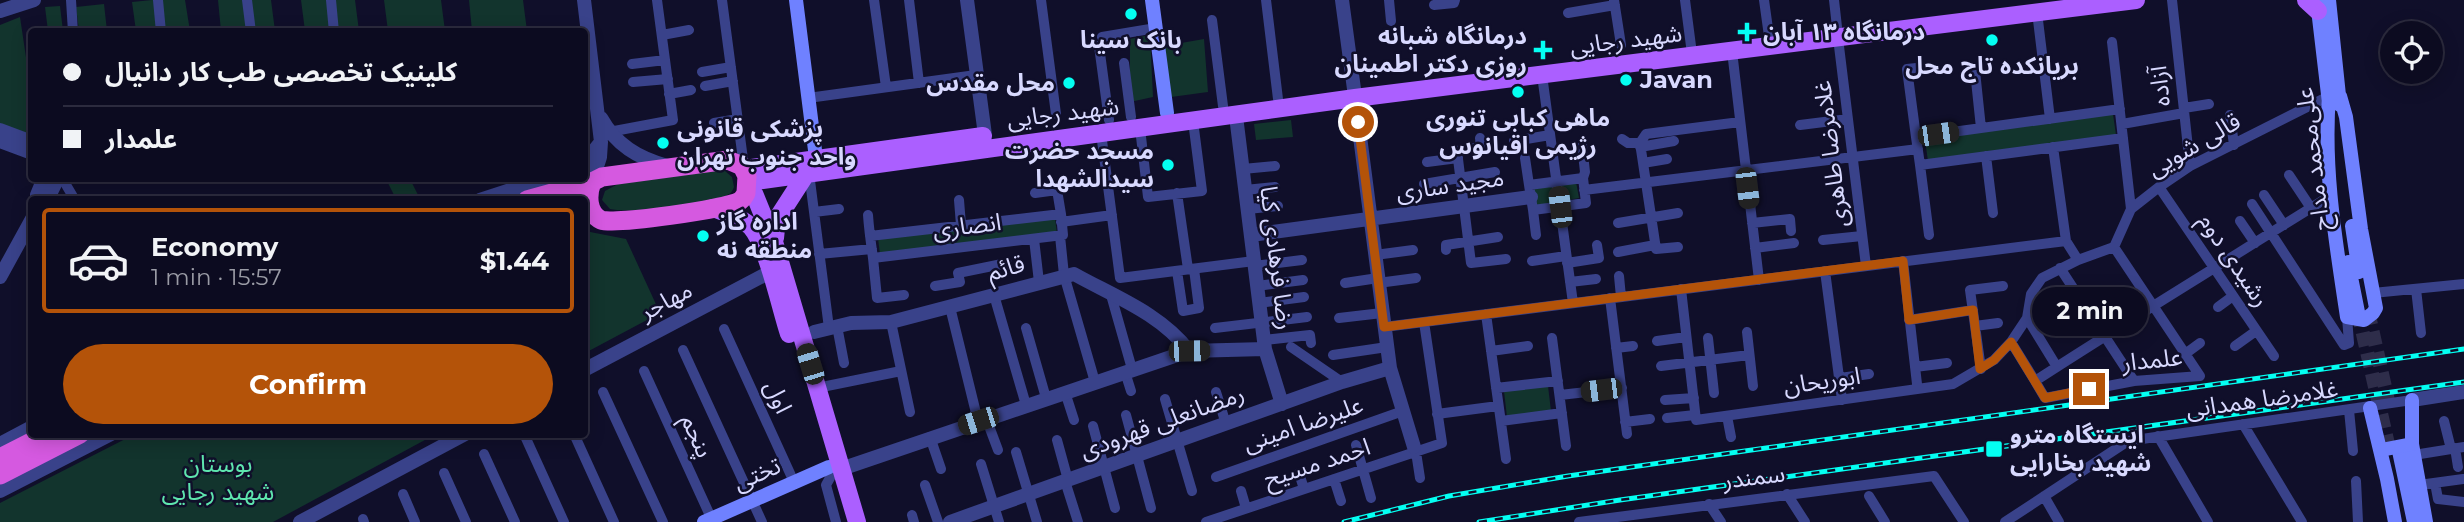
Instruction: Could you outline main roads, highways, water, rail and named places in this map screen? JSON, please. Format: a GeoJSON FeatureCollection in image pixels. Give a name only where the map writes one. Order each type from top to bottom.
{"type":"FeatureCollection","features":[{"type":"Feature","properties":{"kind":"highway"},"geometry":{"type":"LineString","coordinates":[[534,196],[554,185],[587,191],[608,176],[728,160],[738,163],[747,177],[747,193],[743,199],[713,208],[632,220],[593,219],[587,191]]}},
{"type":"Feature","properties":{"kind":"highway"},"geometry":{"type":"LineString","coordinates":[[0,458],[39,438]]}},
{"type":"Feature","properties":{"kind":"highway"},"geometry":{"type":"LineString","coordinates":[[0,475],[72,438]]}},
{"type":"Feature","properties":{"kind":"main road"},"geometry":{"type":"LineString","coordinates":[[796,0],[808,98],[810,168],[777,219],[774,228],[775,245],[817,388],[845,522]]}},
{"type":"Feature","properties":{"kind":"main road"},"geometry":{"type":"LineString","coordinates":[[1153,0],[1168,118]]}},
{"type":"Feature","properties":{"kind":"main road","name":"شهید رجایی"},"geometry":{"type":"LineString","coordinates":[[1168,118],[1193,121],[1278,99],[1542,75],[1732,51],[1838,32],[2040,6],[2136,0]]}},
{"type":"Feature","properties":{"kind":"main road","name":"علی‌محمد مداح"},"geometry":{"type":"LineString","coordinates":[[2317,3],[2334,96],[2355,256],[2357,313]]}},
{"type":"Feature","properties":{"kind":"main road","name":"شهید رجایی"},"geometry":{"type":"LineString","coordinates":[[747,177],[986,141],[1229,111],[1691,46],[1769,36],[1838,32]]}},
{"type":"Feature","properties":{"kind":"main road"},"geometry":{"type":"LineString","coordinates":[[2334,96],[2346,117],[2376,308],[2364,320],[2357,313],[2330,196],[2326,133],[2334,96]]}},
{"type":"Feature","properties":{"kind":"main road"},"geometry":{"type":"LineString","coordinates":[[747,177],[758,221],[760,242],[834,471],[857,522]]}},
{"type":"Feature","properties":{"kind":"main road"},"geometry":{"type":"LineString","coordinates":[[713,208],[745,221],[758,221]]}},
{"type":"Feature","properties":{"kind":"main road"},"geometry":{"type":"LineString","coordinates":[[758,221],[775,245]]}},
{"type":"Feature","properties":{"kind":"main road"},"geometry":{"type":"LineString","coordinates":[[2395,522],[2399,450],[2412,400]]}},
{"type":"Feature","properties":{"kind":"main road"},"geometry":{"type":"LineString","coordinates":[[2370,408],[2419,485],[2426,522]]}},
{"type":"Feature","properties":{"kind":"main road"},"geometry":{"type":"LineString","coordinates":[[2399,450],[2406,522]]}},
{"type":"Feature","properties":{"kind":"main road"},"geometry":{"type":"LineString","coordinates":[[2399,450],[2414,522]]}},
{"type":"Feature","properties":{"kind":"main road","name":"تختی"},"geometry":{"type":"LineString","coordinates":[[710,521],[794,482],[834,471]]}},
{"type":"Feature","properties":{"kind":"tunnel"},"geometry":{"type":"LineString","coordinates":[[2368,311],[2389,405]]}},
{"type":"Feature","properties":{"kind":"tunnel"},"geometry":{"type":"LineString","coordinates":[[2358,312],[2390,453]]}},
{"type":"Feature","properties":{"kind":"railway"},"geometry":{"type":"LineString","coordinates":[[1344,522],[1449,496],[1568,476],[2464,349]]}},
{"type":"Feature","properties":{"kind":"railway"},"geometry":{"type":"LineString","coordinates":[[1479,522],[2464,382]]}},
{"type":"Feature","properties":{"kind":"place","name":"بانک سینا"},"geometry":{"type":"Point","coordinates":[1131,14]}},
{"type":"Feature","properties":{"kind":"place","name":"درمانگاه ۱۳ آبان"},"geometry":{"type":"Point","coordinates":[1747,32]}},
{"type":"Feature","properties":{"kind":"place","name":"بریانکده تاج محل"},"geometry":{"type":"Point","coordinates":[1992,40]}},
{"type":"Feature","properties":{"kind":"place","name":"درمانگاه شبانه روزی دکتر اطمینان"},"geometry":{"type":"Point","coordinates":[1543,50]}},
{"type":"Feature","properties":{"kind":"place","name":"Javan"},"geometry":{"type":"Point","coordinates":[1626,80]}},
{"type":"Feature","properties":{"kind":"place","name":"محل مقدس"},"geometry":{"type":"Point","coordinates":[1069,83]}},
{"type":"Feature","properties":{"kind":"place","name":"ماهی کبابی تنوری رژیمی اقیانوس"},"geometry":{"type":"Point","coordinates":[1518,92]}},
{"type":"Feature","properties":{"kind":"place","name":"پزشکی قانونی واحد جنوب تهران"},"geometry":{"type":"Point","coordinates":[663,143]}},
{"type":"Feature","properties":{"kind":"place","name":"مسجد حضرت سیدالشهدا"},"geometry":{"type":"Point","coordinates":[1168,165]}},
{"type":"Feature","properties":{"kind":"place","name":"اداره گاز منطقه نه"},"geometry":{"type":"Point","coordinates":[703,236]}},
{"type":"Feature","properties":{"kind":"place","name":"ایستگاه مترو شهید بخارایی"},"geometry":{"type":"Point","coordinates":[1994,449]}},
{"type":"Feature","properties":{"kind":"park label","name":"بوستان شهید رجایی"},"geometry":{"type":"Point","coordinates":[218,478]}}]}
